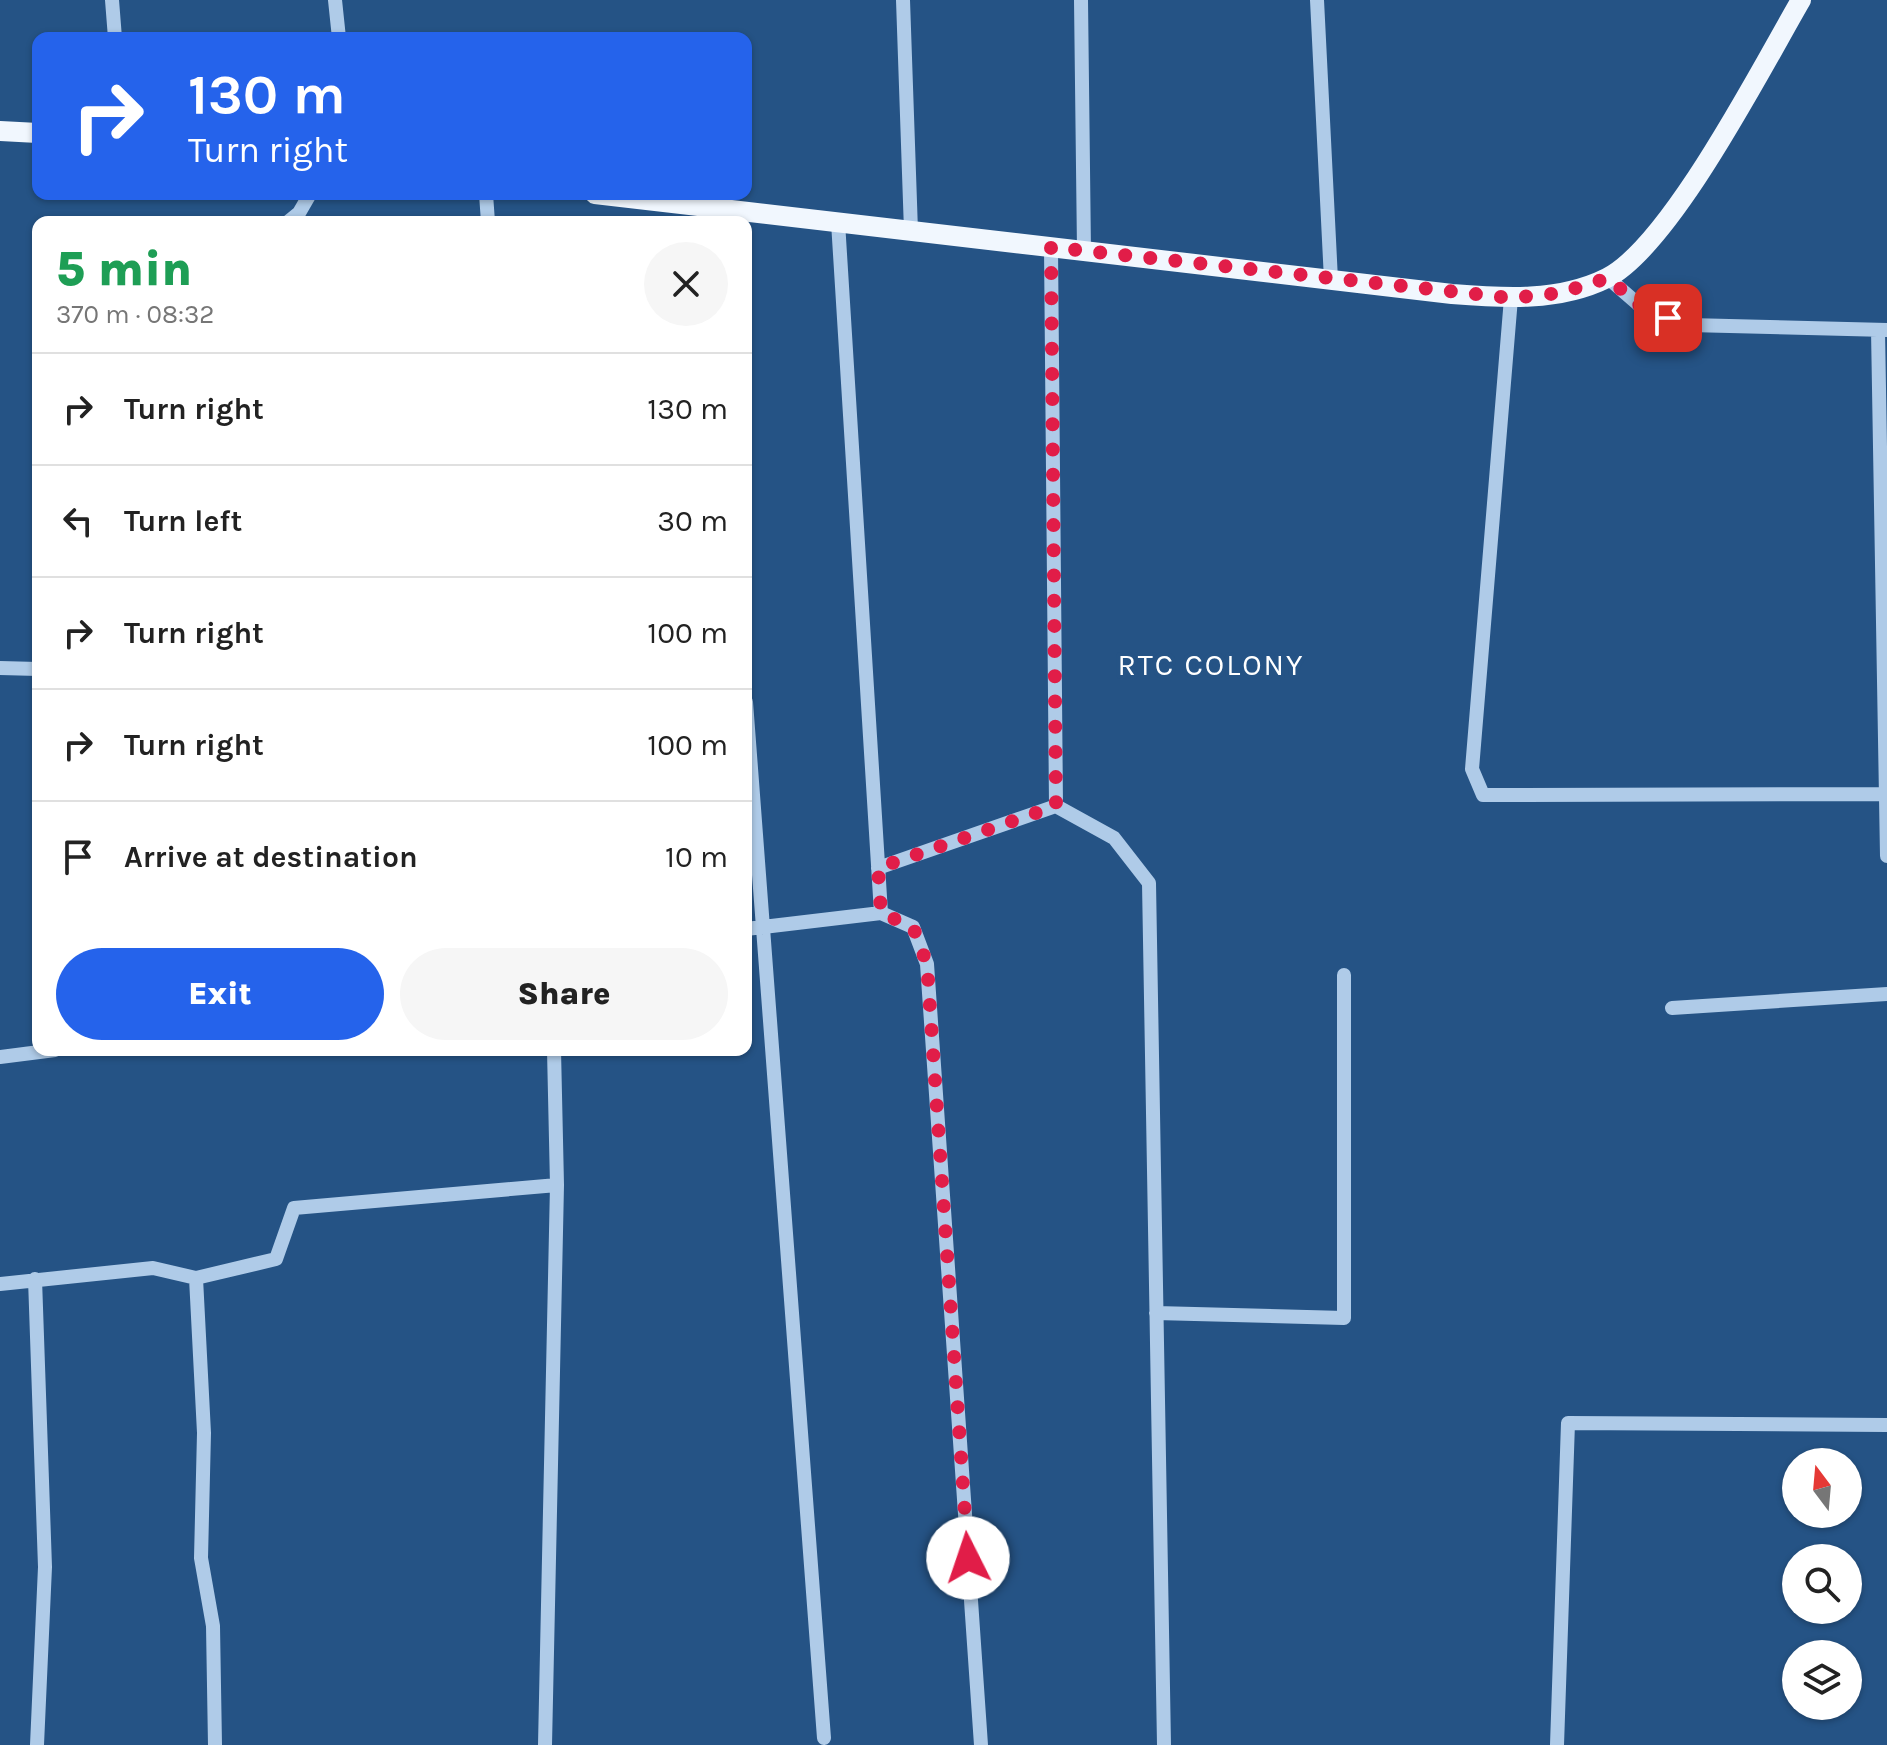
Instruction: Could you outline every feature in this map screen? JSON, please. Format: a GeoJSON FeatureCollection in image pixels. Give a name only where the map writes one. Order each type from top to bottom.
{"type":"FeatureCollection","features":[{"type":"Feature","properties":{"kind":"main road"},"geometry":{"type":"LineString","coordinates":[[752,217],[838,222],[1511,298],[1560,293],[1608,278],[1647,246],[1699,173],[1801,0]]}},
{"type":"Feature","properties":{"kind":"main road"},"geometry":{"type":"LineString","coordinates":[[0,131],[32,133]]}},
{"type":"Feature","properties":{"kind":"main road"},"geometry":{"type":"LineString","coordinates":[[628,200],[709,215]]}},
{"type":"Feature","properties":{"kind":"street"},"geometry":{"type":"LineString","coordinates":[[112,0],[115,32]]}},
{"type":"Feature","properties":{"kind":"street"},"geometry":{"type":"LineString","coordinates":[[335,0],[338,32]]}},
{"type":"Feature","properties":{"kind":"street"},"geometry":{"type":"LineString","coordinates":[[903,0],[911,231]]}},
{"type":"Feature","properties":{"kind":"street"},"geometry":{"type":"LineString","coordinates":[[1081,0],[1084,251]]}},
{"type":"Feature","properties":{"kind":"street"},"geometry":{"type":"LineString","coordinates":[[1317,0],[1331,280]]}},
{"type":"Feature","properties":{"kind":"street"},"geometry":{"type":"LineString","coordinates":[[838,222],[881,913]]}},
{"type":"Feature","properties":{"kind":"street"},"geometry":{"type":"LineString","coordinates":[[1051,247],[1056,806]]}},
{"type":"Feature","properties":{"kind":"street"},"geometry":{"type":"LineString","coordinates":[[1608,278],[1646,311],[1689,325],[1883,330],[1884,794],[1887,856]]}},
{"type":"Feature","properties":{"kind":"street"},"geometry":{"type":"LineString","coordinates":[[1511,298],[1472,769],[1483,795],[1884,794]]}},
{"type":"Feature","properties":{"kind":"street"},"geometry":{"type":"LineString","coordinates":[[0,668],[32,669]]}},
{"type":"Feature","properties":{"kind":"street"},"geometry":{"type":"LineString","coordinates":[[752,781],[824,1738]]}},
{"type":"Feature","properties":{"kind":"street"},"geometry":{"type":"LineString","coordinates":[[878,868],[1056,806],[1114,838],[1149,883],[1164,1745]]}},
{"type":"Feature","properties":{"kind":"street"},"geometry":{"type":"LineString","coordinates":[[752,928],[881,913],[913,927],[927,964],[981,1745]]}},
{"type":"Feature","properties":{"kind":"street"},"geometry":{"type":"LineString","coordinates":[[1156,1313],[1344,1318],[1344,975]]}},
{"type":"Feature","properties":{"kind":"street"},"geometry":{"type":"LineString","coordinates":[[1672,1008],[1887,994]]}},
{"type":"Feature","properties":{"kind":"street"},"geometry":{"type":"LineString","coordinates":[[0,1057],[32,1053]]}},
{"type":"Feature","properties":{"kind":"street"},"geometry":{"type":"LineString","coordinates":[[545,1745],[557,1185],[554,1056]]}},
{"type":"Feature","properties":{"kind":"street"},"geometry":{"type":"LineString","coordinates":[[0,1284],[153,1268],[196,1278],[276,1259],[294,1208],[557,1185]]}},
{"type":"Feature","properties":{"kind":"street"},"geometry":{"type":"LineString","coordinates":[[196,1278],[204,1433],[201,1558],[213,1626],[215,1745]]}},
{"type":"Feature","properties":{"kind":"street"},"geometry":{"type":"LineString","coordinates":[[35,1279],[45,1567],[37,1745]]}},
{"type":"Feature","properties":{"kind":"street"},"geometry":{"type":"LineString","coordinates":[[1557,1745],[1568,1423],[1887,1425]]}},
{"type":"Feature","properties":{"kind":"district","name":"RTC COLONY"},"geometry":{"type":"Point","coordinates":[1211,665]}},
{"type":"Feature","properties":{"kind":"route"},"geometry":{"type":"LineString","coordinates":[[968,1558],[927,964],[913,927],[881,913],[878,868],[1056,806],[1051,247],[1452,294],[1511,298],[1560,293],[1608,278],[1646,311],[1668,318]]}}]}
